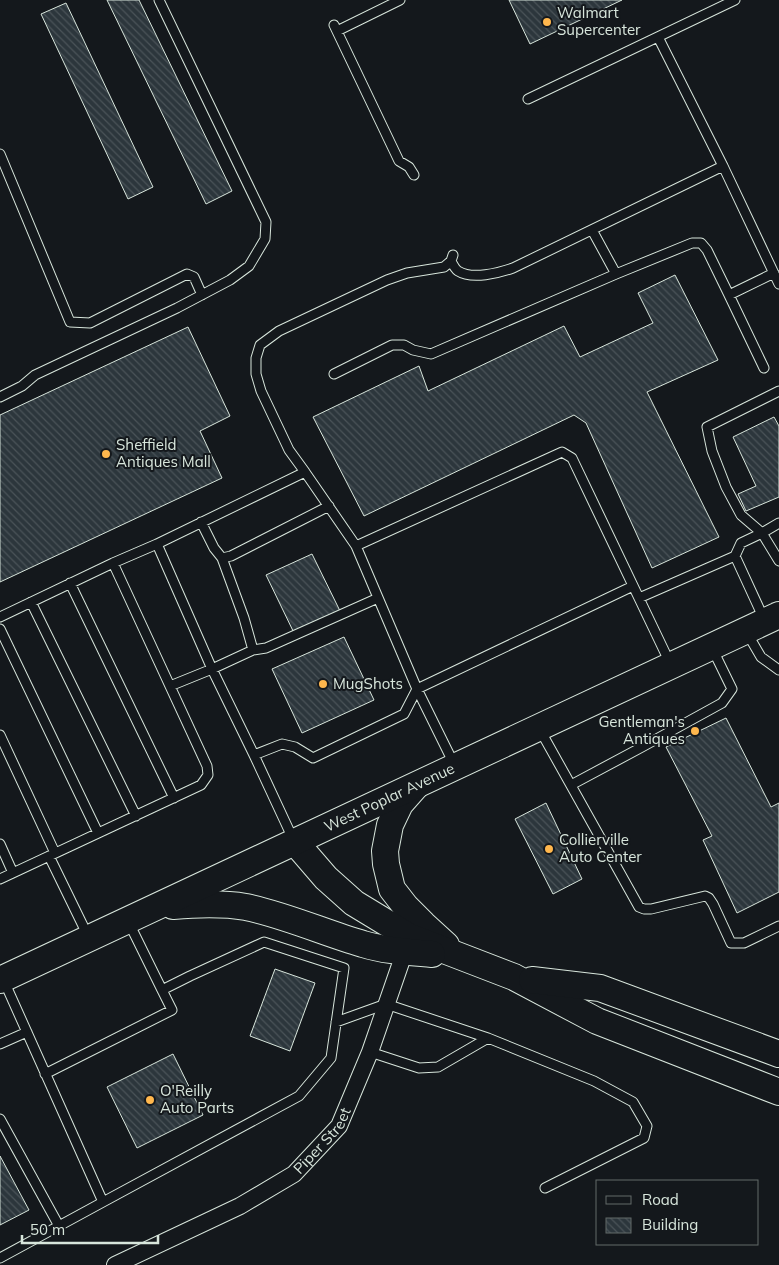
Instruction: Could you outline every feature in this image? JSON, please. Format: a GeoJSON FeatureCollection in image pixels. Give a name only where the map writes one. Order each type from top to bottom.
{"type":"FeatureCollection","features":[{"type":"Feature","properties":{"kind":"main road","name":"West Poplar Avenue"},"geometry":{"type":"LineString","coordinates":[[1,979],[763,622]]}},
{"type":"Feature","properties":{"kind":"main road"},"geometry":{"type":"LineString","coordinates":[[410,936],[406,907],[392,889],[386,864],[386,851],[390,825],[400,804],[418,784]]}},
{"type":"Feature","properties":{"kind":"main road"},"geometry":{"type":"LineString","coordinates":[[295,842],[326,878],[354,903],[410,936],[514,978],[597,1021],[779,1092]]}},
{"type":"Feature","properties":{"kind":"main road"},"geometry":{"type":"LineString","coordinates":[[156,907],[204,903],[245,907],[365,945],[410,936]]}},
{"type":"Feature","properties":{"kind":"main road"},"geometry":{"type":"LineString","coordinates":[[514,978],[600,988],[779,1054]]}},
{"type":"Feature","properties":{"kind":"street","name":"Piper Street"},"geometry":{"type":"LineString","coordinates":[[116,1265],[240,1206],[294,1174],[339,1126],[370,1052],[410,936]]}},
{"type":"Feature","properties":{"kind":"lane"},"geometry":{"type":"LineString","coordinates":[[0,397],[22,386],[35,375],[178,308],[230,280],[249,266],[265,239],[266,222],[159,0]]}},
{"type":"Feature","properties":{"kind":"lane"},"geometry":{"type":"LineString","coordinates":[[400,0],[335,28],[399,161],[409,167],[414,175]]}},
{"type":"Feature","properties":{"kind":"lane"},"geometry":{"type":"LineString","coordinates":[[528,99],[735,0]]}},
{"type":"Feature","properties":{"kind":"lane"},"geometry":{"type":"LineString","coordinates":[[658,37],[723,166],[779,284]]}},
{"type":"Feature","properties":{"kind":"lane"},"geometry":{"type":"LineString","coordinates":[[0,154],[70,322],[90,323],[187,274],[194,277],[202,295]]}},
{"type":"Feature","properties":{"kind":"lane"},"geometry":{"type":"LineString","coordinates":[[455,767],[417,689],[356,546],[289,450],[261,391],[256,374],[256,358],[260,345],[279,331],[387,280],[407,273],[451,263],[462,273],[474,275],[499,273],[513,268],[723,166]]}},
{"type":"Feature","properties":{"kind":"lane"},"geometry":{"type":"LineString","coordinates":[[592,230],[616,274]]}},
{"type":"Feature","properties":{"kind":"lane"},"geometry":{"type":"LineString","coordinates":[[334,374],[392,345],[404,345],[413,350],[431,354],[692,243],[701,243],[707,250],[764,368]]}},
{"type":"Feature","properties":{"kind":"lane"},"geometry":{"type":"LineString","coordinates":[[729,295],[774,273]]}},
{"type":"Feature","properties":{"kind":"lane"},"geometry":{"type":"LineString","coordinates":[[779,391],[707,427],[712,451],[726,487],[741,515],[762,532],[779,561]]}},
{"type":"Feature","properties":{"kind":"lane"},"geometry":{"type":"LineString","coordinates":[[356,546],[562,452],[572,458],[671,666]]}},
{"type":"Feature","properties":{"kind":"lane"},"geometry":{"type":"LineString","coordinates":[[0,617],[305,472]]}},
{"type":"Feature","properties":{"kind":"lane"},"geometry":{"type":"LineString","coordinates":[[222,558],[232,556],[329,506]]}},
{"type":"Feature","properties":{"kind":"lane"},"geometry":{"type":"LineString","coordinates":[[201,522],[214,548],[222,558],[244,618],[253,650]]}},
{"type":"Feature","properties":{"kind":"lane"},"geometry":{"type":"LineString","coordinates":[[639,598],[735,556],[741,543],[779,522]]}},
{"type":"Feature","properties":{"kind":"lane"},"geometry":{"type":"LineString","coordinates":[[156,544],[212,669],[295,842]]}},
{"type":"Feature","properties":{"kind":"lane"},"geometry":{"type":"LineString","coordinates":[[735,556],[763,622],[761,656],[779,670]]}},
{"type":"Feature","properties":{"kind":"lane"},"geometry":{"type":"LineString","coordinates":[[0,879],[201,785],[208,775],[207,766],[113,563]]}},
{"type":"Feature","properties":{"kind":"lane"},"geometry":{"type":"LineString","coordinates":[[70,583],[174,798]]}},
{"type":"Feature","properties":{"kind":"lane"},"geometry":{"type":"LineString","coordinates":[[254,755],[282,744],[295,747],[313,758],[404,714],[417,689],[633,586]]}},
{"type":"Feature","properties":{"kind":"lane"},"geometry":{"type":"LineString","coordinates":[[170,686],[253,650],[266,648],[378,598]]}},
{"type":"Feature","properties":{"kind":"lane"},"geometry":{"type":"LineString","coordinates":[[31,602],[136,816]]}},
{"type":"Feature","properties":{"kind":"lane"},"geometry":{"type":"LineString","coordinates":[[0,629],[98,833]]}},
{"type":"Feature","properties":{"kind":"lane"},"geometry":{"type":"LineString","coordinates":[[571,784],[722,703],[732,689],[712,646]]}},
{"type":"Feature","properties":{"kind":"lane"},"geometry":{"type":"LineString","coordinates":[[539,728],[639,907],[651,909],[705,896],[713,904],[731,943],[744,942],[779,926]]}},
{"type":"Feature","properties":{"kind":"lane"},"geometry":{"type":"LineString","coordinates":[[0,735],[89,938]]}},
{"type":"Feature","properties":{"kind":"lane"},"geometry":{"type":"LineString","coordinates":[[0,844],[13,873]]}},
{"type":"Feature","properties":{"kind":"lane"},"geometry":{"type":"LineString","coordinates":[[45,1074],[172,1010],[128,920]]}},
{"type":"Feature","properties":{"kind":"lane"},"geometry":{"type":"LineString","coordinates":[[0,1258],[299,1096],[331,1058],[344,968],[264,942],[162,990]]}},
{"type":"Feature","properties":{"kind":"lane"},"geometry":{"type":"LineString","coordinates":[[1,979],[103,1202]]}},
{"type":"Feature","properties":{"kind":"lane"},"geometry":{"type":"LineString","coordinates":[[336,1022],[386,1004],[488,1038],[594,1082],[633,1102],[647,1126],[644,1138],[545,1188]]}},
{"type":"Feature","properties":{"kind":"lane"},"geometry":{"type":"LineString","coordinates":[[0,1044],[26,1032]]}},
{"type":"Feature","properties":{"kind":"lane"},"geometry":{"type":"LineString","coordinates":[[370,1052],[419,1068],[438,1067],[488,1038]]}},
{"type":"Feature","properties":{"kind":"lane"},"geometry":{"type":"LineString","coordinates":[[0,1118],[59,1226]]}},
{"type":"Feature","properties":{"kind":"building"},"geometry":{"type":"Polygon","coordinates":[[[107,0],[139,0],[232,191],[206,204],[107,0]]]}},
{"type":"Feature","properties":{"kind":"building","name":"Walmart Supercenter"},"geometry":{"type":"Polygon","coordinates":[[[509,0],[622,0],[530,44],[509,0]]]}},
{"type":"Feature","properties":{"kind":"building"},"geometry":{"type":"Polygon","coordinates":[[[66,3],[153,187],[128,199],[41,14],[66,3]]]}},
{"type":"Feature","properties":{"kind":"building"},"geometry":{"type":"Polygon","coordinates":[[[675,275],[718,360],[647,392],[719,537],[652,568],[586,423],[574,415],[364,516],[313,417],[419,366],[428,391],[564,326],[580,357],[653,323],[638,293],[675,275]]]}},
{"type":"Feature","properties":{"kind":"building","name":"Sheffield Antiques Mall"},"geometry":{"type":"Polygon","coordinates":[[[188,327],[230,416],[200,431],[222,478],[0,582],[0,415],[188,327]]]}},
{"type":"Feature","properties":{"kind":"building"},"geometry":{"type":"Polygon","coordinates":[[[774,417],[779,426],[779,497],[746,511],[738,494],[756,486],[733,437],[774,417]]]}},
{"type":"Feature","properties":{"kind":"building"},"geometry":{"type":"Polygon","coordinates":[[[312,554],[342,615],[295,635],[266,575],[312,554]]]}},
{"type":"Feature","properties":{"kind":"building","name":"MugShots"},"geometry":{"type":"Polygon","coordinates":[[[344,637],[374,700],[302,733],[272,669],[344,637]]]}},
{"type":"Feature","properties":{"kind":"building"},"geometry":{"type":"Polygon","coordinates":[[[726,718],[771,807],[779,803],[779,892],[737,913],[703,840],[712,836],[666,747],[726,718]]]}},
{"type":"Feature","properties":{"kind":"building","name":"Collierville Auto Center"},"geometry":{"type":"Polygon","coordinates":[[[546,803],[582,879],[553,894],[515,819],[546,803]]]}},
{"type":"Feature","properties":{"kind":"building"},"geometry":{"type":"Polygon","coordinates":[[[275,969],[315,983],[290,1051],[250,1036],[275,969]]]}},
{"type":"Feature","properties":{"kind":"building"},"geometry":{"type":"Polygon","coordinates":[[[173,1054],[203,1115],[137,1148],[107,1087],[173,1054]]]}},
{"type":"Feature","properties":{"kind":"building"},"geometry":{"type":"Polygon","coordinates":[[[0,1156],[29,1210],[0,1225],[0,1156]]]}},
{"type":"Feature","properties":{"kind":"place","name":"Walmart Supercenter"},"geometry":{"type":"Point","coordinates":[547,22]}},
{"type":"Feature","properties":{"kind":"place","name":"Sheffield Antiques Mall"},"geometry":{"type":"Point","coordinates":[106,454]}},
{"type":"Feature","properties":{"kind":"place","name":"MugShots"},"geometry":{"type":"Point","coordinates":[323,684]}},
{"type":"Feature","properties":{"kind":"place","name":"Gentleman's Antiques"},"geometry":{"type":"Point","coordinates":[695,731]}},
{"type":"Feature","properties":{"kind":"place","name":"Collierville Auto Center"},"geometry":{"type":"Point","coordinates":[549,849]}},
{"type":"Feature","properties":{"kind":"place","name":"O'Reilly Auto Parts"},"geometry":{"type":"Point","coordinates":[150,1100]}}]}
